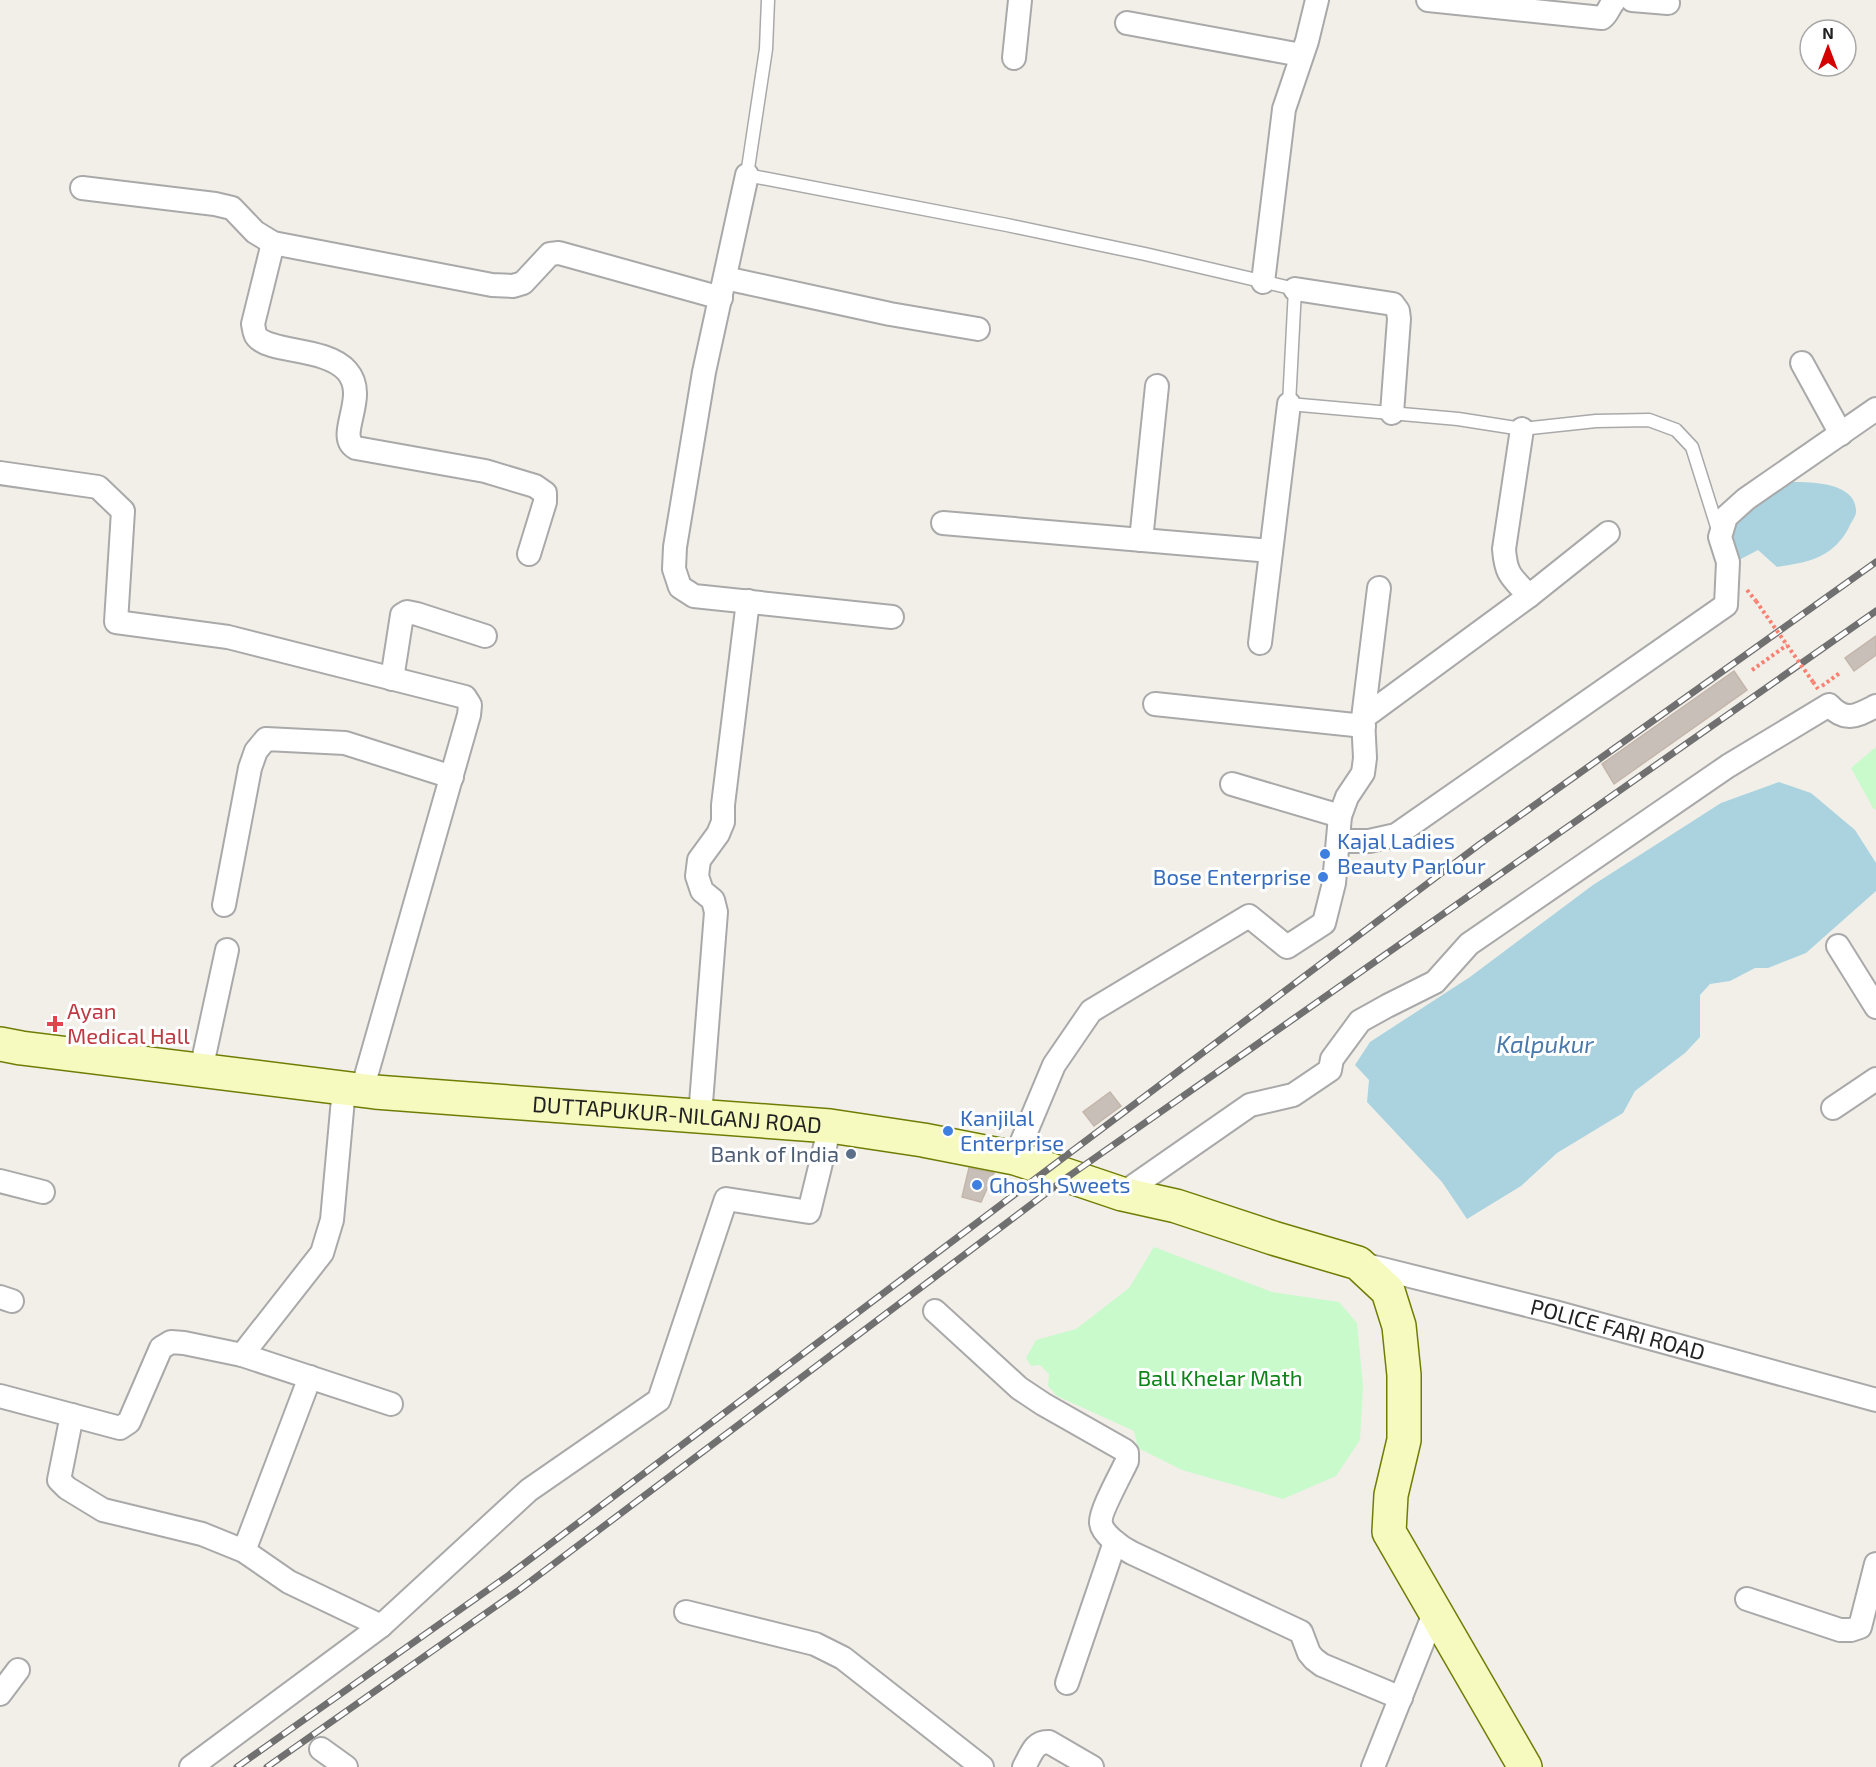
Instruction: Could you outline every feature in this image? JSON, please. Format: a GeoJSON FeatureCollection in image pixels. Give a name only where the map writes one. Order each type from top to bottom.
{"type":"FeatureCollection","features":[{"type":"Feature","properties":{"kind":"main road","name":"DUTTAPUKUR-NILGANJ ROAD"},"geometry":{"type":"LineString","coordinates":[[0,1044],[32,1050],[353,1089],[830,1126],[923,1140],[1015,1158],[1122,1194],[1176,1206],[1358,1263],[1388,1291],[1400,1326],[1404,1375],[1404,1440],[1391,1495],[1389,1532],[1525,1767]]}},
{"type":"Feature","properties":{"kind":"street"},"geometry":{"type":"LineString","coordinates":[[1014,58],[1020,0]]}},
{"type":"Feature","properties":{"kind":"street"},"geometry":{"type":"LineString","coordinates":[[1263,282],[1284,109],[1313,20],[1317,0]]}},
{"type":"Feature","properties":{"kind":"street"},"geometry":{"type":"LineString","coordinates":[[1428,0],[1528,5],[1602,18],[1615,0]]}},
{"type":"Feature","properties":{"kind":"street"},"geometry":{"type":"LineString","coordinates":[[1632,0],[1668,3]]}},
{"type":"Feature","properties":{"kind":"street"},"geometry":{"type":"LineString","coordinates":[[1127,22],[1302,56]]}},
{"type":"Feature","properties":{"kind":"street"},"geometry":{"type":"LineString","coordinates":[[747,175],[704,372],[675,547],[674,570],[680,587],[694,596],[892,617]]}},
{"type":"Feature","properties":{"kind":"street"},"geometry":{"type":"LineString","coordinates":[[82,188],[232,208],[255,232],[273,243],[480,283],[513,286],[523,283],[550,254],[559,253],[723,288],[978,329]]}},
{"type":"Feature","properties":{"kind":"street"},"geometry":{"type":"LineString","coordinates":[[273,243],[253,324],[256,336],[264,343],[323,356],[347,370],[357,393],[348,433],[348,440],[356,448],[484,471],[535,486],[545,493],[545,502],[529,555]]}},
{"type":"Feature","properties":{"kind":"street"},"geometry":{"type":"LineString","coordinates":[[1294,289],[1394,304],[1400,319],[1392,413]]}},
{"type":"Feature","properties":{"kind":"street"},"geometry":{"type":"LineString","coordinates":[[1802,363],[1841,434]]}},
{"type":"Feature","properties":{"kind":"street"},"geometry":{"type":"LineString","coordinates":[[1141,540],[1157,386]]}},
{"type":"Feature","properties":{"kind":"street"},"geometry":{"type":"LineString","coordinates":[[1260,643],[1289,404]]}},
{"type":"Feature","properties":{"kind":"street"},"geometry":{"type":"LineString","coordinates":[[1338,842],[1369,841],[1396,835],[1726,605],[1728,562],[1720,537],[1726,517],[1746,499],[1876,409]]}},
{"type":"Feature","properties":{"kind":"street"},"geometry":{"type":"LineString","coordinates":[[1522,429],[1504,549],[1508,574],[1529,596]]}},
{"type":"Feature","properties":{"kind":"street"},"geometry":{"type":"LineString","coordinates":[[0,473],[98,487],[123,511],[116,622],[228,637],[465,697],[470,705],[452,777],[353,1089],[332,1220],[322,1253],[242,1355]]}},
{"type":"Feature","properties":{"kind":"street"},"geometry":{"type":"LineString","coordinates":[[943,522],[1271,551]]}},
{"type":"Feature","properties":{"kind":"street"},"geometry":{"type":"LineString","coordinates":[[1155,704],[1364,722],[1608,533]]}},
{"type":"Feature","properties":{"kind":"street"},"geometry":{"type":"LineString","coordinates":[[1015,1158],[1054,1065],[1091,1011],[1250,916],[1287,947],[1324,923],[1334,883],[1340,816],[1347,797],[1363,773],[1364,722],[1379,588]]}},
{"type":"Feature","properties":{"kind":"street"},"geometry":{"type":"LineString","coordinates":[[700,1116],[716,912],[713,900],[702,891],[697,876],[699,860],[718,834],[723,822],[723,805],[748,602]]}},
{"type":"Feature","properties":{"kind":"street"},"geometry":{"type":"LineString","coordinates":[[392,679],[402,615],[407,612],[485,636]]}},
{"type":"Feature","properties":{"kind":"street"},"geometry":{"type":"LineString","coordinates":[[1122,1194],[1250,1105],[1293,1095],[1330,1070],[1332,1059],[1360,1021],[1436,982],[1469,944],[1728,766],[1829,705],[1838,715],[1854,717],[1876,706]]}},
{"type":"Feature","properties":{"kind":"street"},"geometry":{"type":"LineString","coordinates":[[224,905],[250,768],[256,752],[266,739],[345,743],[452,777]]}},
{"type":"Feature","properties":{"kind":"street"},"geometry":{"type":"LineString","coordinates":[[1232,784],[1340,816]]}},
{"type":"Feature","properties":{"kind":"street"},"geometry":{"type":"LineString","coordinates":[[1838,946],[1876,1007]]}},
{"type":"Feature","properties":{"kind":"street"},"geometry":{"type":"LineString","coordinates":[[201,1070],[227,950]]}},
{"type":"Feature","properties":{"kind":"street"},"geometry":{"type":"LineString","coordinates":[[1833,1108],[1876,1079]]}},
{"type":"Feature","properties":{"kind":"street"},"geometry":{"type":"LineString","coordinates":[[190,1767],[381,1626],[529,1490],[659,1400],[726,1199],[809,1212],[830,1126]]}},
{"type":"Feature","properties":{"kind":"street"},"geometry":{"type":"LineString","coordinates":[[0,1181],[43,1192]]}},
{"type":"Feature","properties":{"kind":"street","name":"POLICE FARI ROAD"},"geometry":{"type":"LineString","coordinates":[[1358,1263],[1566,1316],[1876,1400]]}},
{"type":"Feature","properties":{"kind":"street"},"geometry":{"type":"LineString","coordinates":[[935,1311],[1019,1388],[1127,1453],[1127,1461],[1101,1516],[1101,1526],[1115,1542],[1131,1553],[1301,1632],[1309,1653],[1322,1665],[1401,1698]]}},
{"type":"Feature","properties":{"kind":"street"},"geometry":{"type":"LineString","coordinates":[[0,1396],[120,1428],[129,1422],[161,1348],[171,1342],[242,1355],[391,1404]]}},
{"type":"Feature","properties":{"kind":"street"},"geometry":{"type":"LineString","coordinates":[[244,1551],[310,1377]]}},
{"type":"Feature","properties":{"kind":"street"},"geometry":{"type":"LineString","coordinates":[[72,1415],[59,1480],[61,1484],[103,1510],[187,1529],[244,1551],[289,1582],[381,1626]]}},
{"type":"Feature","properties":{"kind":"street"},"geometry":{"type":"LineString","coordinates":[[1067,1683],[1115,1542]]}},
{"type":"Feature","properties":{"kind":"street"},"geometry":{"type":"LineString","coordinates":[[1747,1599],[1840,1630],[1851,1630],[1860,1627],[1876,1564]]}},
{"type":"Feature","properties":{"kind":"street"},"geometry":{"type":"LineString","coordinates":[[1373,1767],[1435,1611]]}},
{"type":"Feature","properties":{"kind":"street"},"geometry":{"type":"LineString","coordinates":[[686,1612],[815,1644],[830,1651],[843,1658],[982,1767]]}},
{"type":"Feature","properties":{"kind":"street"},"geometry":{"type":"LineString","coordinates":[[0,1694],[18,1670]]}},
{"type":"Feature","properties":{"kind":"street"},"geometry":{"type":"LineString","coordinates":[[1024,1767],[1037,1744],[1042,1741],[1049,1742],[1092,1767]]}},
{"type":"Feature","properties":{"kind":"street"},"geometry":{"type":"LineString","coordinates":[[321,1749],[346,1767]]}},
{"type":"Feature","properties":{"kind":"lane"},"geometry":{"type":"LineString","coordinates":[[768,0],[766,49],[747,175],[1007,225],[1294,289],[1289,404],[1458,419],[1522,429],[1633,419],[1649,420],[1676,430],[1692,447],[1720,537]]}},
{"type":"Feature","properties":{"kind":"path"},"geometry":{"type":"LineString","coordinates":[[1746,588],[1815,684]]}},
{"type":"Feature","properties":{"kind":"path"},"geometry":{"type":"LineString","coordinates":[[1752,670],[1787,645]]}},
{"type":"Feature","properties":{"kind":"path"},"geometry":{"type":"LineString","coordinates":[[1828,681],[1841,672]]}},
{"type":"Feature","properties":{"kind":"green space"},"geometry":{"type":"Polygon","coordinates":[[[1876,747],[1876,810],[1851,768],[1876,747]]]}},
{"type":"Feature","properties":{"kind":"green space","name":"Ball Khelar Math"},"geometry":{"type":"Polygon","coordinates":[[[1154,1247],[1272,1292],[1339,1302],[1357,1323],[1363,1386],[1360,1440],[1336,1476],[1283,1499],[1182,1470],[1138,1448],[1134,1431],[1057,1396],[1048,1386],[1049,1374],[1040,1365],[1031,1366],[1026,1358],[1036,1340],[1076,1329],[1129,1288],[1154,1247]]]}},
{"type":"Feature","properties":{"kind":"water"},"geometry":{"type":"Polygon","coordinates":[[[1787,482],[1830,485],[1849,494],[1856,512],[1846,533],[1830,550],[1815,559],[1777,567],[1758,550],[1739,560],[1729,538],[1733,521],[1787,482]]]}},
{"type":"Feature","properties":{"kind":"water","name":"Kalpukur"},"geometry":{"type":"Polygon","coordinates":[[[1779,782],[1811,793],[1855,830],[1876,863],[1876,891],[1806,953],[1768,968],[1755,968],[1730,981],[1710,984],[1700,995],[1700,1037],[1685,1053],[1635,1091],[1623,1113],[1557,1153],[1521,1186],[1467,1219],[1442,1182],[1367,1102],[1369,1080],[1355,1065],[1370,1042],[1470,977],[1593,885],[1721,803],[1779,782]]]}},
{"type":"Feature","properties":{"kind":"building"},"geometry":{"type":"Polygon","coordinates":[[[1876,636],[1876,655],[1854,671],[1845,658],[1876,636]]]}},
{"type":"Feature","properties":{"kind":"building"},"geometry":{"type":"Polygon","coordinates":[[[1734,671],[1747,690],[1614,784],[1602,764],[1734,671]]]}},
{"type":"Feature","properties":{"kind":"building"},"geometry":{"type":"Polygon","coordinates":[[[1110,1092],[1121,1106],[1094,1126],[1083,1112],[1110,1092]]]}},
{"type":"Feature","properties":{"kind":"building","name":"Ghosh Sweets"},"geometry":{"type":"Polygon","coordinates":[[[969,1168],[994,1173],[981,1202],[962,1197],[969,1168]]]}},
{"type":"Feature","properties":{"kind":"railway"},"geometry":{"type":"LineString","coordinates":[[237,1767],[509,1575],[1480,844],[1876,562]]}},
{"type":"Feature","properties":{"kind":"railway"},"geometry":{"type":"LineString","coordinates":[[267,1767],[519,1590],[1069,1176],[1876,611]]}},
{"type":"Feature","properties":{"kind":"place","name":"Kajal Ladies Beauty Parlour"},"geometry":{"type":"Point","coordinates":[1325,854]}},
{"type":"Feature","properties":{"kind":"place","name":"Bose Enterprise"},"geometry":{"type":"Point","coordinates":[1323,877]}},
{"type":"Feature","properties":{"kind":"place","name":"Ayan Medical Hall"},"geometry":{"type":"Point","coordinates":[55,1024]}},
{"type":"Feature","properties":{"kind":"place","name":"Kanjilal Enterprise"},"geometry":{"type":"Point","coordinates":[948,1131]}},
{"type":"Feature","properties":{"kind":"place","name":"Bank of India"},"geometry":{"type":"Point","coordinates":[851,1154]}},
{"type":"Feature","properties":{"kind":"place","name":"Ghosh Sweets"},"geometry":{"type":"Point","coordinates":[977,1185]}}]}
